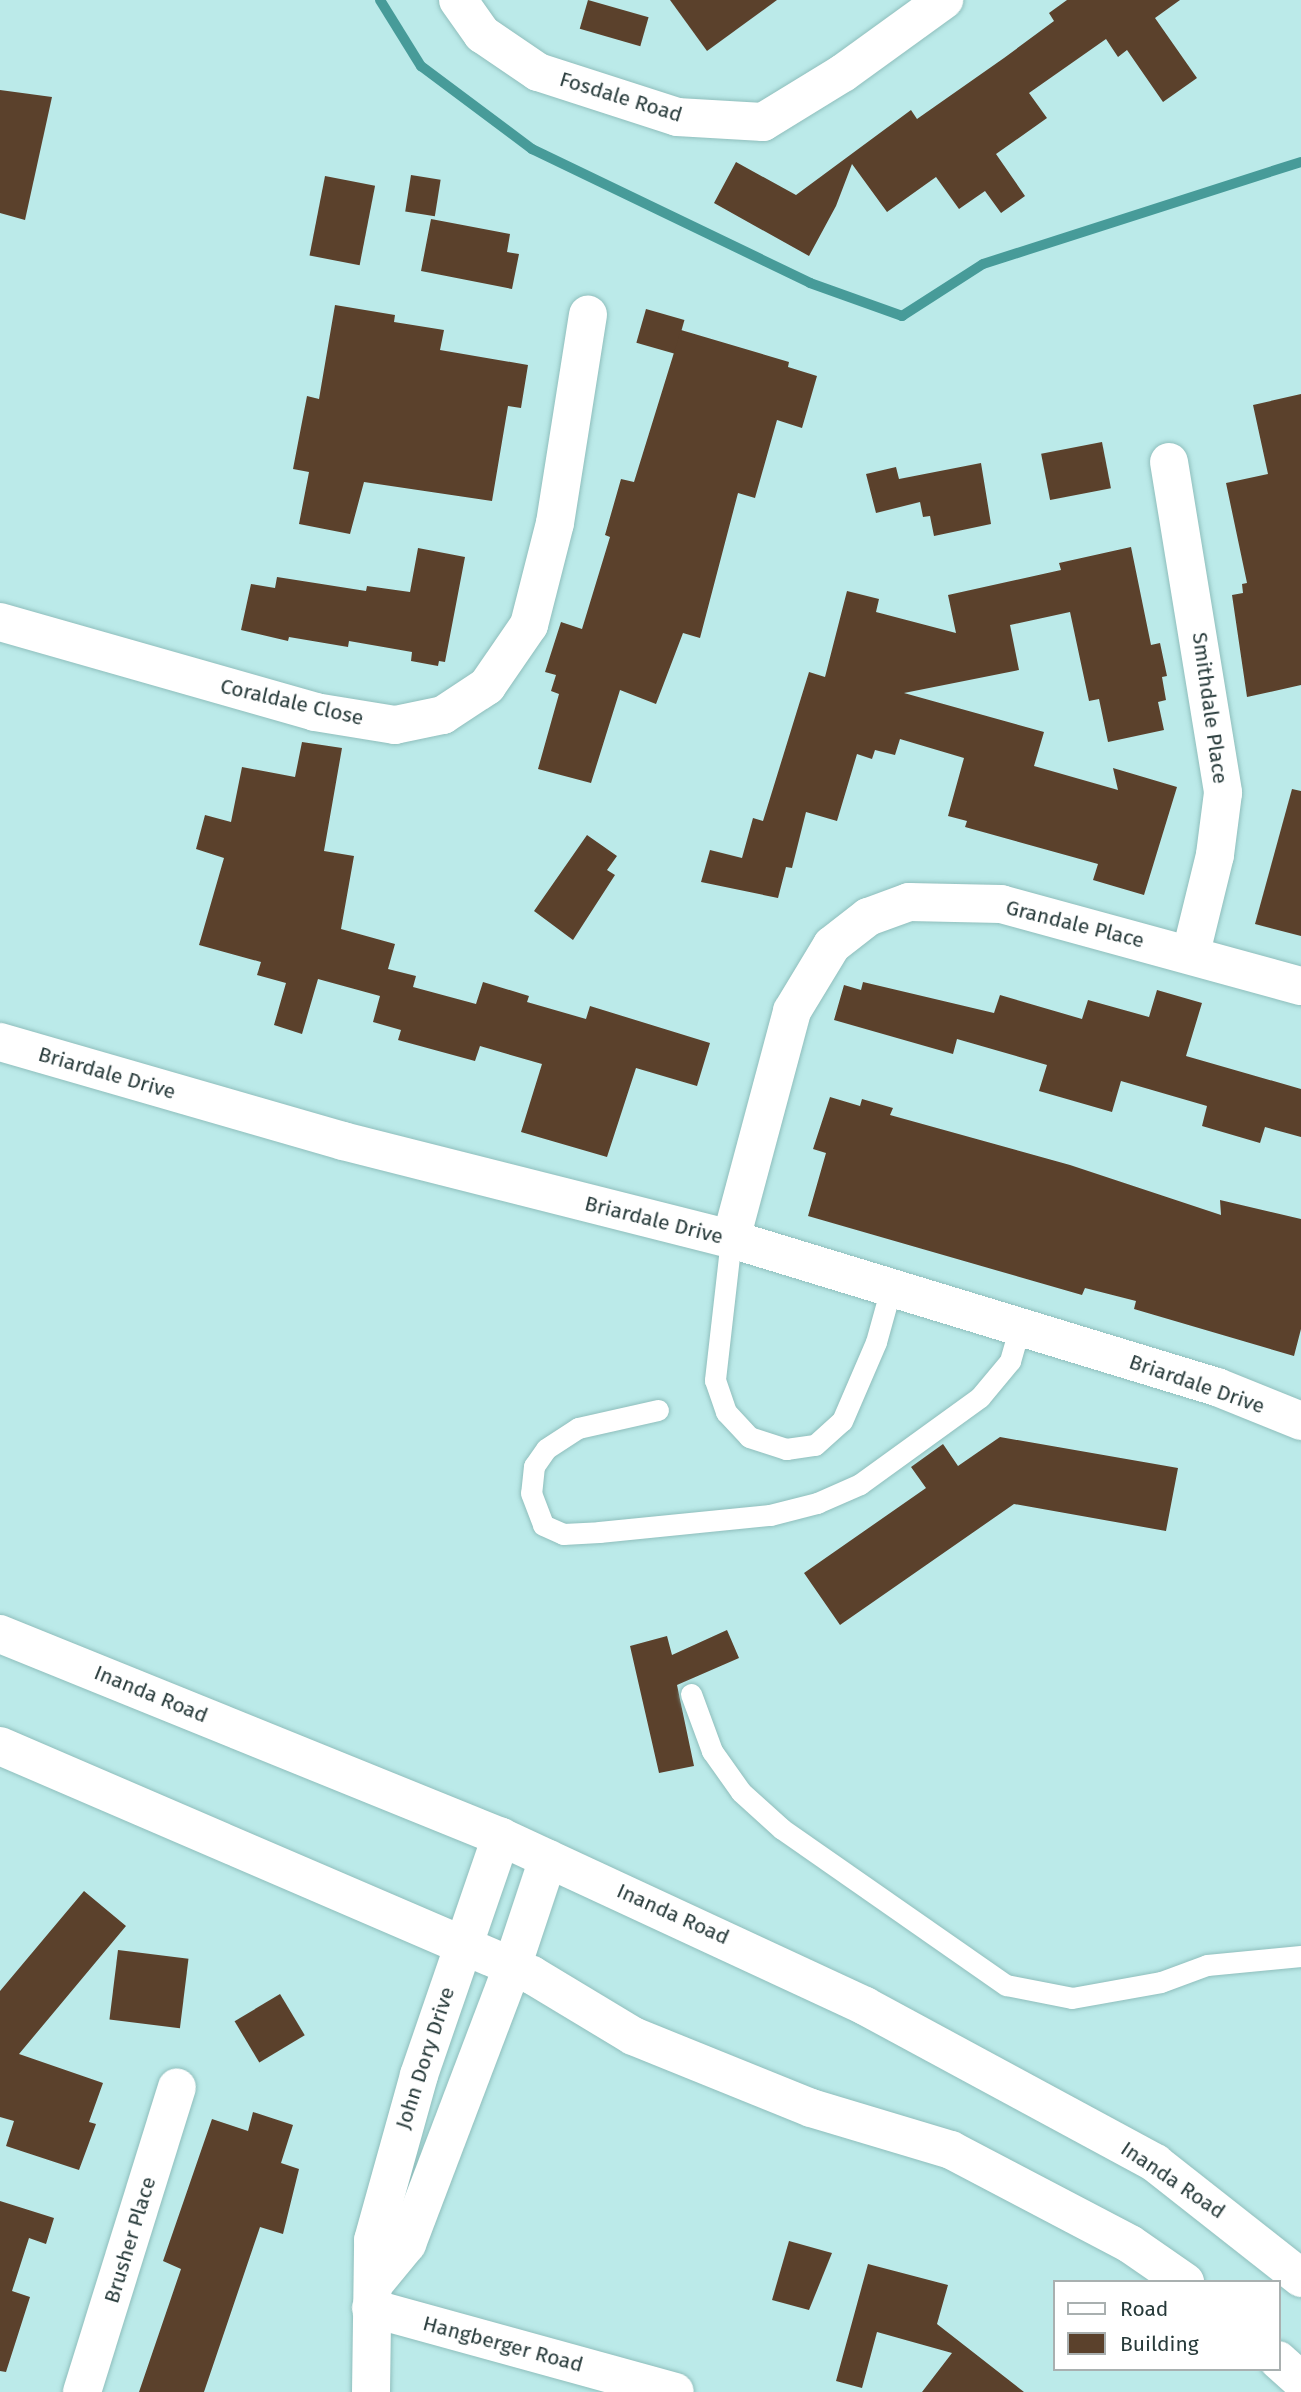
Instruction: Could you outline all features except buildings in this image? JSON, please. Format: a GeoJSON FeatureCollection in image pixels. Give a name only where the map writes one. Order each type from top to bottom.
{"type":"FeatureCollection","features":[{"type":"Feature","properties":{"kind":"street","name":"Fosdale Road"},"geometry":{"type":"LineString","coordinates":[[458,0],[482,34],[538,72],[677,117],[763,122],[843,73],[944,0]]}},
{"type":"Feature","properties":{"kind":"street","name":"Coraldale Close"},"geometry":{"type":"LineString","coordinates":[[0,622],[315,712],[395,724],[443,715],[487,686],[529,625],[555,523],[588,315]]}},
{"type":"Feature","properties":{"kind":"street","name":"Smithdale Place"},"geometry":{"type":"LineString","coordinates":[[1168,463],[1223,793],[1215,855],[1191,953]]}},
{"type":"Feature","properties":{"kind":"street","name":"Grandale Place"},"geometry":{"type":"LineString","coordinates":[[731,1239],[792,1011],[832,945],[868,917],[909,902],[1001,904],[1191,953],[1301,986]]}},
{"type":"Feature","properties":{"kind":"street","name":"Briardale Drive"},"geometry":{"type":"LineString","coordinates":[[0,1042],[343,1141],[731,1239],[1217,1387],[1301,1421]]}},
{"type":"Feature","properties":{"kind":"street","name":"Inanda Road"},"geometry":{"type":"LineString","coordinates":[[0,1634],[501,1837],[865,2006],[1156,2163],[1301,2278]]}},
{"type":"Feature","properties":{"kind":"street"},"geometry":{"type":"LineString","coordinates":[[0,1746],[512,1967],[633,2035],[810,2108],[951,2150],[1118,2237],[1182,2280]]}},
{"type":"Feature","properties":{"kind":"street","name":"John Dory Drive"},"geometry":{"type":"LineString","coordinates":[[371,2392],[373,2240],[393,2160],[501,1837]]}},
{"type":"Feature","properties":{"kind":"street"},"geometry":{"type":"LineString","coordinates":[[372,2296],[407,2244],[512,1967],[548,1859]]}},
{"type":"Feature","properties":{"kind":"street","name":"Brusher Place"},"geometry":{"type":"LineString","coordinates":[[82,2392],[177,2087]]}},
{"type":"Feature","properties":{"kind":"street","name":"Hangberger Road"},"geometry":{"type":"LineString","coordinates":[[372,2296],[675,2392]]}},
{"type":"Feature","properties":{"kind":"street"},"geometry":{"type":"LineString","coordinates":[[1280,2362],[1301,2381]]}},
{"type":"Feature","properties":{"kind":"lane"},"geometry":{"type":"LineString","coordinates":[[731,1239],[715,1380],[726,1412],[749,1437],[786,1449],[815,1445],[842,1422],[876,1342],[891,1288]]}},
{"type":"Feature","properties":{"kind":"lane"},"geometry":{"type":"LineString","coordinates":[[658,1410],[578,1428],[545,1449],[534,1466],[531,1493],[543,1525],[563,1534],[599,1532],[770,1515],[817,1503],[860,1485],[979,1396],[1010,1361],[1020,1327]]}},
{"type":"Feature","properties":{"kind":"lane"},"geometry":{"type":"LineString","coordinates":[[691,1694],[712,1751],[741,1792],[782,1829],[1006,1985],[1072,1998],[1161,1982],[1207,1965],[1301,1956]]}},
{"type":"Feature","properties":{"kind":"waterway"},"geometry":{"type":"LineString","coordinates":[[380,0],[421,66],[532,149],[810,283],[902,316],[983,264],[1301,162]]}}]}
